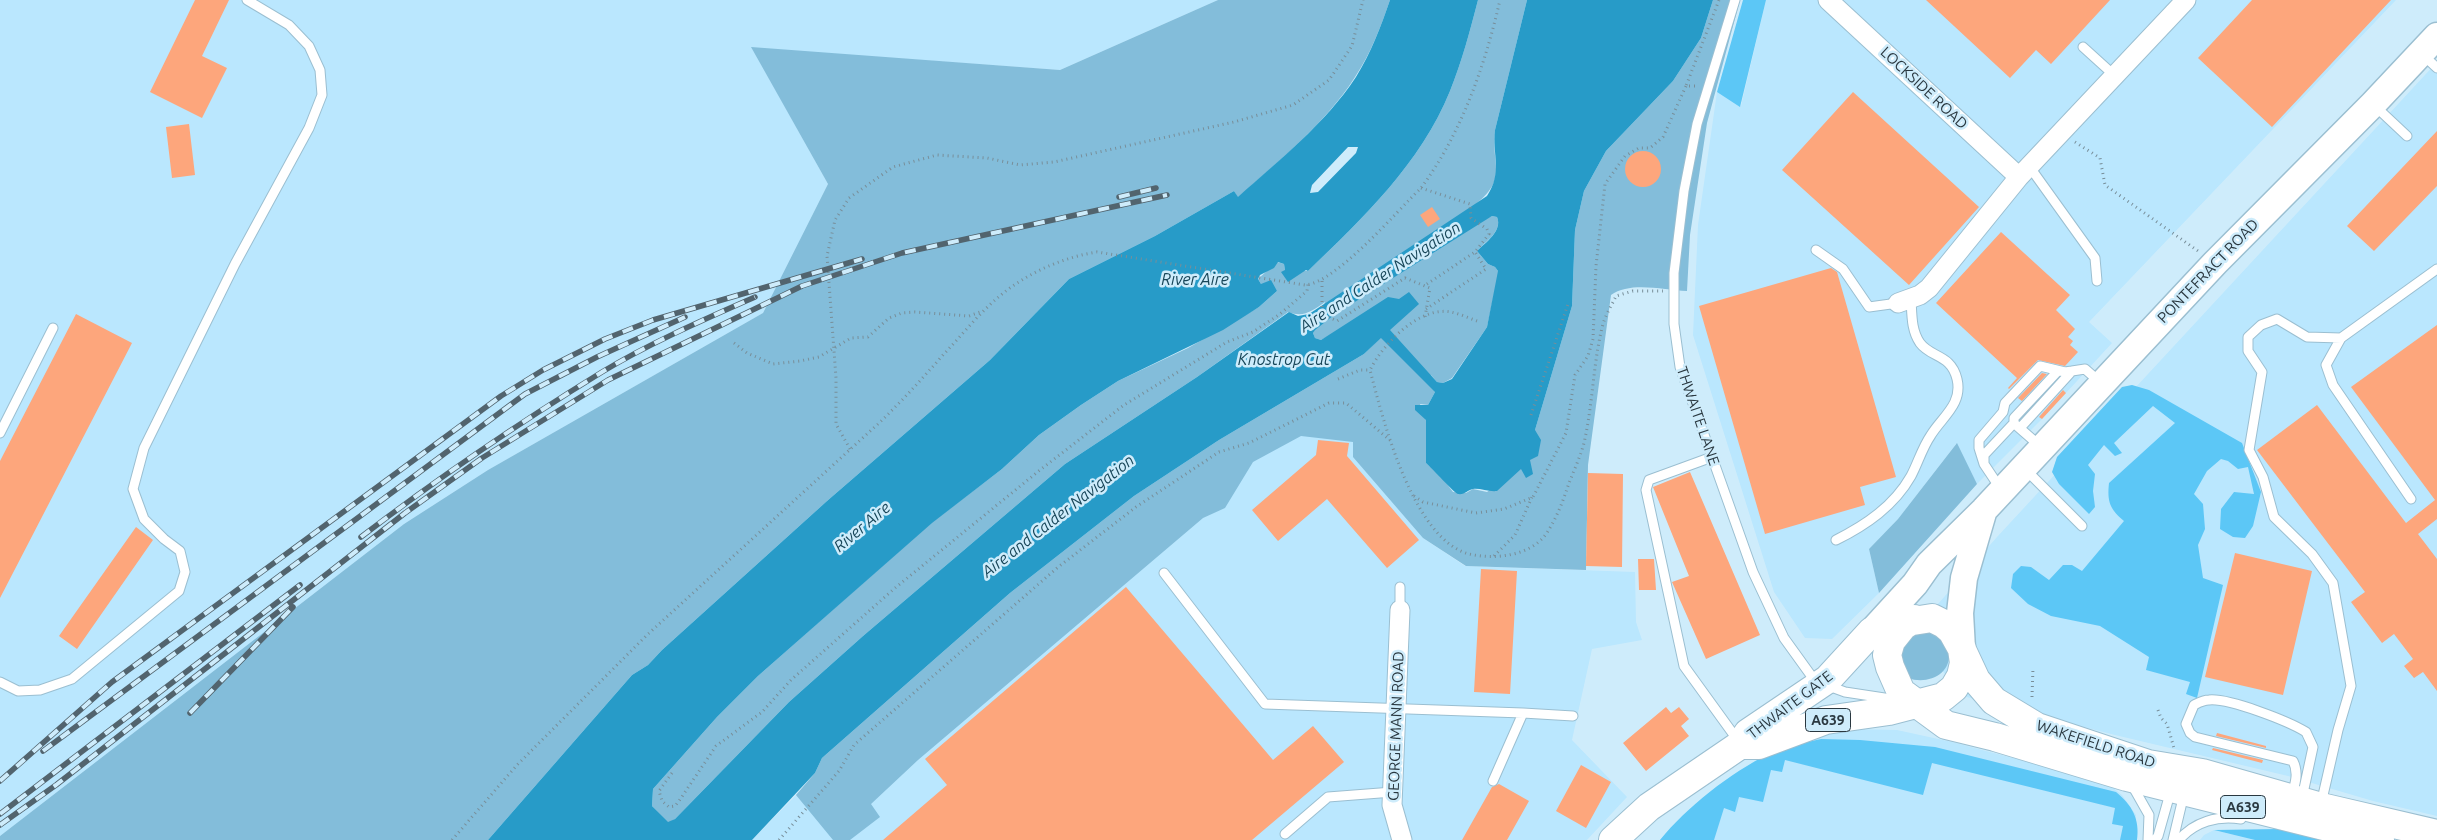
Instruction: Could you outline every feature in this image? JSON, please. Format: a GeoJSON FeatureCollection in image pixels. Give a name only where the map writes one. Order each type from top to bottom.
{"type":"FeatureCollection","features":[{"type":"Feature","properties":{"kind":"main road","name":"PONTEFRACT ROAD"},"geometry":{"type":"LineString","coordinates":[[1894,623],[1929,564],[1984,510],[2215,263],[2373,104],[2432,52]]}},
{"type":"Feature","properties":{"kind":"main road","name":"PONTEFRACT ROAD"},"geometry":{"type":"LineString","coordinates":[[1962,649],[1960,613],[1964,578],[1984,510]]}},
{"type":"Feature","properties":{"kind":"main road"},"geometry":{"type":"LineString","coordinates":[[1932,618],[1944,624],[1952,631],[1962,649],[1964,663],[1961,676],[1954,688],[1944,697],[1930,702],[1918,702],[1901,692],[1894,679],[1887,655],[1894,623],[1932,618]]}},
{"type":"Feature","properties":{"kind":"main road","name":"THWAITE GATE"},"geometry":{"type":"LineString","coordinates":[[1613,840],[1649,807],[1740,745],[1748,733],[1800,700],[1828,679],[1894,623]]}},
{"type":"Feature","properties":{"kind":"main road","name":"WAKEFIELD ROAD"},"geometry":{"type":"LineString","coordinates":[[1962,649],[1976,680],[1994,701],[2037,727],[2148,764],[2181,782]]}},
{"type":"Feature","properties":{"kind":"main road","name":"WAKEFIELD ROAD"},"geometry":{"type":"LineString","coordinates":[[1918,702],[1946,725],[1995,737],[2127,777],[2181,782],[2303,813],[2380,840]]}},
{"type":"Feature","properties":{"kind":"main road","name":"THWAITE GATE"},"geometry":{"type":"LineString","coordinates":[[1740,745],[1759,746],[1826,720],[1888,711],[1918,702]]}},
{"type":"Feature","properties":{"kind":"main road","name":"THWAITE GATE"},"geometry":{"type":"LineString","coordinates":[[1625,840],[1649,807]]}},
{"type":"Feature","properties":{"kind":"main road","name":"WAKEFIELD ROAD"},"geometry":{"type":"LineString","coordinates":[[2303,813],[2437,834]]}},
{"type":"Feature","properties":{"kind":"street","name":"LOCKSIDE ROAD"},"geometry":{"type":"LineString","coordinates":[[1828,0],[2024,172]]}},
{"type":"Feature","properties":{"kind":"street"},"geometry":{"type":"LineString","coordinates":[[1904,301],[1929,288],[2024,172],[2186,0]]}},
{"type":"Feature","properties":{"kind":"street","name":"GEORGE MANN ROAD"},"geometry":{"type":"LineString","coordinates":[[1400,610],[1392,805],[1402,840]]}},
{"type":"Feature","properties":{"kind":"lane"},"geometry":{"type":"LineString","coordinates":[[0,682],[18,691],[40,690],[72,679],[179,591],[185,572],[180,551],[164,539],[144,519],[133,489],[144,448],[235,264],[309,128],[322,96],[320,70],[309,46],[289,25],[247,0]]}},
{"type":"Feature","properties":{"kind":"lane","name":"THWAITE LANE"},"geometry":{"type":"LineString","coordinates":[[1735,0],[1697,124],[1684,191],[1674,273],[1674,324],[1680,367],[1753,572],[1777,626],[1815,681],[1820,684]]}},
{"type":"Feature","properties":{"kind":"lane"},"geometry":{"type":"LineString","coordinates":[[2083,47],[2115,76]]}},
{"type":"Feature","properties":{"kind":"lane"},"geometry":{"type":"LineString","coordinates":[[2373,104],[2408,136]]}},
{"type":"Feature","properties":{"kind":"lane"},"geometry":{"type":"LineString","coordinates":[[2024,172],[2095,258],[2097,281]]}},
{"type":"Feature","properties":{"kind":"lane"},"geometry":{"type":"LineString","coordinates":[[1816,250],[1842,269],[1869,307],[1904,301],[1917,338],[1922,345],[1939,355],[1953,369],[1957,379],[1956,399],[1948,416],[1928,438],[1904,487],[1873,518],[1836,540]]}},
{"type":"Feature","properties":{"kind":"lane"},"geometry":{"type":"LineString","coordinates":[[2411,500],[2333,385],[2326,365],[2341,338],[2437,269]]}},
{"type":"Feature","properties":{"kind":"lane"},"geometry":{"type":"LineString","coordinates":[[2303,813],[2338,730],[2351,686],[2333,583],[2312,554],[2274,517],[2263,477],[2249,450],[2262,372],[2248,351],[2248,337],[2260,325],[2277,319],[2307,337],[2341,338]]}},
{"type":"Feature","properties":{"kind":"lane"},"geometry":{"type":"LineString","coordinates":[[0,433],[54,328]]}},
{"type":"Feature","properties":{"kind":"lane"},"geometry":{"type":"LineString","coordinates":[[2002,490],[1984,464],[1978,448],[1979,440],[2003,412],[2006,403],[2040,366],[2061,371],[2085,369],[2102,384]]}},
{"type":"Feature","properties":{"kind":"lane"},"geometry":{"type":"LineString","coordinates":[[2017,425],[2014,418],[2057,372],[2061,371]]}},
{"type":"Feature","properties":{"kind":"lane"},"geometry":{"type":"LineString","coordinates":[[1984,464],[1984,455],[2072,371]]}},
{"type":"Feature","properties":{"kind":"lane"},"geometry":{"type":"LineString","coordinates":[[2003,412],[2042,447]]}},
{"type":"Feature","properties":{"kind":"lane"},"geometry":{"type":"LineString","coordinates":[[1712,456],[1649,480],[1646,490],[1684,666],[1740,745]]}},
{"type":"Feature","properties":{"kind":"lane"},"geometry":{"type":"LineString","coordinates":[[2023,467],[2082,526]]}},
{"type":"Feature","properties":{"kind":"lane"},"geometry":{"type":"LineString","coordinates":[[1164,573],[1265,704],[1573,716]]}},
{"type":"Feature","properties":{"kind":"lane"},"geometry":{"type":"LineString","coordinates":[[1400,587],[1400,610]]}},
{"type":"Feature","properties":{"kind":"lane"},"geometry":{"type":"LineString","coordinates":[[1820,684],[1874,698],[1918,702]]}},
{"type":"Feature","properties":{"kind":"lane"},"geometry":{"type":"LineString","coordinates":[[2210,699],[2218,700],[2259,712],[2306,732],[2312,747],[2303,813],[2296,768],[2293,761],[2195,736],[2190,733],[2186,724],[2194,705],[2210,699]]}},
{"type":"Feature","properties":{"kind":"lane"},"geometry":{"type":"LineString","coordinates":[[1493,781],[1523,713]]}},
{"type":"Feature","properties":{"kind":"lane"},"geometry":{"type":"LineString","coordinates":[[2127,777],[2141,798],[2149,815],[2148,840]]}},
{"type":"Feature","properties":{"kind":"lane"},"geometry":{"type":"LineString","coordinates":[[2155,840],[2181,782]]}},
{"type":"Feature","properties":{"kind":"lane"},"geometry":{"type":"LineString","coordinates":[[2173,840],[2181,782]]}},
{"type":"Feature","properties":{"kind":"lane"},"geometry":{"type":"LineString","coordinates":[[1285,834],[1328,797],[1393,792]]}},
{"type":"Feature","properties":{"kind":"lane"},"geometry":{"type":"LineString","coordinates":[[2179,840],[2200,824],[2214,819],[2230,817],[2249,820]]}},
{"type":"Feature","properties":{"kind":"path"},"geometry":{"type":"LineString","coordinates":[[850,449],[836,424],[834,348],[827,256],[835,220],[849,198],[893,167],[937,155],[987,158],[1020,165],[1054,162],[1234,122],[1293,105],[1329,80],[1352,46],[1363,0]]}},
{"type":"Feature","properties":{"kind":"path"},"geometry":{"type":"LineString","coordinates":[[452,840],[517,765],[647,635],[911,392],[986,310],[1001,295],[1022,280],[1082,254],[1109,253],[1308,284],[1322,281],[1340,267],[1430,176],[1457,126],[1476,82],[1491,42],[1500,0]]}},
{"type":"Feature","properties":{"kind":"path"},"geometry":{"type":"LineString","coordinates":[[1494,557],[1515,535],[1532,496],[1566,434],[1575,375],[1588,356],[1594,339],[1596,266],[1605,184],[1625,156],[1639,148],[1650,148],[1663,137],[1686,86],[1719,0]]}},
{"type":"Feature","properties":{"kind":"path"},"geometry":{"type":"LineString","coordinates":[[1686,86],[1708,86]]}},
{"type":"Feature","properties":{"kind":"path"},"geometry":{"type":"LineString","coordinates":[[2061,133],[2100,158],[2105,184],[2215,263]]}},
{"type":"Feature","properties":{"kind":"path"},"geometry":{"type":"LineString","coordinates":[[1420,188],[1470,204],[1471,218],[1487,229],[1489,234],[1475,252],[1424,286]]}},
{"type":"Feature","properties":{"kind":"path"},"geometry":{"type":"LineString","coordinates":[[1426,309],[1486,269],[1475,252]]}},
{"type":"Feature","properties":{"kind":"path"},"geometry":{"type":"LineString","coordinates":[[1322,281],[1322,314],[1338,321],[1405,278],[1430,288],[1425,317]]}},
{"type":"Feature","properties":{"kind":"path"},"geometry":{"type":"LineString","coordinates":[[672,773],[659,791],[662,801],[669,807],[674,806],[679,801],[716,746],[762,712],[791,680],[895,588],[1040,470],[1124,405],[1218,347],[1253,332],[1280,314],[1308,291],[1308,284]]}},
{"type":"Feature","properties":{"kind":"path"},"geometry":{"type":"LineString","coordinates":[[1477,321],[1451,312],[1437,312],[1425,317],[1400,331],[1384,347],[1370,370],[1391,441],[1412,494],[1425,516],[1447,541],[1461,552],[1494,557],[1515,554],[1530,548],[1548,533],[1562,504],[1583,444],[1603,322],[1616,296],[1633,291],[1674,292]]}},
{"type":"Feature","properties":{"kind":"path"},"geometry":{"type":"LineString","coordinates":[[1531,415],[1568,304]]}},
{"type":"Feature","properties":{"kind":"path"},"geometry":{"type":"LineString","coordinates":[[734,342],[747,353],[773,364],[819,358],[851,338],[868,337],[889,318],[902,313],[915,312],[969,316],[986,310]]}},
{"type":"Feature","properties":{"kind":"path"},"geometry":{"type":"LineString","coordinates":[[1338,379],[1360,370],[1370,370]]}},
{"type":"Feature","properties":{"kind":"path"},"geometry":{"type":"LineString","coordinates":[[779,840],[839,771],[854,745],[1057,568],[1136,507],[1219,452],[1249,443],[1329,403],[1346,403],[1391,441]]}},
{"type":"Feature","properties":{"kind":"path"},"geometry":{"type":"LineString","coordinates":[[1412,494],[1423,502],[1476,513],[1504,509],[1532,496]]}},
{"type":"Feature","properties":{"kind":"path"},"geometry":{"type":"LineString","coordinates":[[2158,710],[2161,718],[2167,724],[2181,782]]}},
{"type":"Feature","properties":{"kind":"shaded area"},"geometry":{"type":"Polygon","coordinates":[[[0,0],[1218,0],[1060,70],[752,48],[828,184],[763,313],[488,470],[404,524],[0,836],[0,0]]]}},
{"type":"Feature","properties":{"kind":"shaded area"},"geometry":{"type":"Polygon","coordinates":[[[1218,0],[1390,0],[1371,49],[1355,77],[1316,126],[1285,155],[1238,198],[1234,191],[1155,236],[1069,279],[990,360],[827,501],[662,650],[648,665],[632,675],[488,840],[0,840],[0,836],[404,524],[488,470],[763,313],[828,184],[751,47],[1060,70],[1218,0]]]}},
{"type":"Feature","properties":{"kind":"shaded area"},"geometry":{"type":"Polygon","coordinates":[[[1478,0],[1527,0],[1495,130],[1496,173],[1494,181],[1490,189],[1470,209],[1478,222],[1492,216],[1497,217],[1498,222],[1495,232],[1477,251],[1488,264],[1495,267],[1498,271],[1487,327],[1452,378],[1443,383],[1437,382],[1431,375],[1435,392],[1428,405],[1420,404],[1426,420],[1426,463],[1441,476],[1453,492],[1466,493],[1473,489],[1487,492],[1530,459],[1535,430],[1572,306],[1575,230],[1584,191],[1606,151],[1673,81],[1701,38],[1713,0],[1740,0],[1707,123],[1690,235],[1687,291],[1637,287],[1628,288],[1611,295],[1588,465],[1586,570],[1466,566],[1423,538],[1353,457],[1353,442],[1301,436],[1253,462],[1225,508],[1203,518],[918,760],[871,804],[880,817],[850,840],[833,840],[796,795],[815,773],[822,758],[1010,593],[1134,496],[1219,440],[1364,354],[1396,323],[1399,299],[1321,340],[1315,338],[1313,333],[1325,302],[1312,311],[1303,314],[1288,312],[1197,377],[1065,464],[863,636],[789,702],[675,819],[668,823],[652,806],[653,789],[717,717],[758,676],[931,523],[1002,469],[1039,435],[1081,405],[1118,381],[1188,348],[1259,307],[1277,291],[1261,284],[1258,279],[1277,262],[1284,264],[1285,270],[1308,271],[1349,231],[1407,166],[1438,117],[1458,68],[1478,0]]]}},
{"type":"Feature","properties":{"kind":"shaded area"},"geometry":{"type":"Polygon","coordinates":[[[1743,0],[1766,0],[1740,107],[1717,92],[1743,0]]]}},
{"type":"Feature","properties":{"kind":"shaded area"},"geometry":{"type":"Polygon","coordinates":[[[1766,0],[2396,0],[2089,322],[2112,343],[2042,419],[1977,484],[1956,444],[1898,519],[1869,549],[1879,593],[1832,639],[1805,638],[1774,592],[1693,335],[1698,225],[1717,92],[1741,106],[1766,0]]]}},
{"type":"Feature","properties":{"kind":"shaded area"},"geometry":{"type":"Polygon","coordinates":[[[2437,62],[2437,816],[2373,801],[2288,776],[2115,735],[1959,695],[1915,630],[1997,537],[2437,62]]]}},
{"type":"Feature","properties":{"kind":"shaded area"},"geometry":{"type":"Polygon","coordinates":[[[1328,377],[1423,538],[1465,566],[1635,572],[1636,622],[1642,640],[1592,649],[1572,740],[1627,797],[1587,840],[752,840],[801,790],[1010,593],[1134,496],[1219,440],[1328,377]]]}},
{"type":"Feature","properties":{"kind":"shaded area"},"geometry":{"type":"Polygon","coordinates":[[[2132,385],[2149,390],[2242,443],[2261,492],[2253,526],[2245,538],[2233,537],[2220,529],[2221,509],[2234,492],[2254,494],[2248,467],[2238,469],[2228,461],[2221,459],[2207,471],[2194,494],[2203,504],[2205,529],[2198,545],[2203,578],[2223,585],[2197,698],[2186,694],[2190,682],[2146,670],[2149,657],[2100,626],[2051,616],[2028,604],[2011,588],[2013,574],[2021,566],[2031,567],[2049,580],[2063,565],[2072,565],[2082,571],[2124,521],[2115,513],[2110,505],[2109,483],[2175,423],[2153,406],[2114,443],[2122,453],[2115,456],[2104,445],[2088,465],[2095,474],[2093,491],[2095,507],[2089,514],[2059,484],[2052,472],[2057,457],[2122,387],[2132,385]]]}},
{"type":"Feature","properties":{"kind":"shaded area"},"geometry":{"type":"Polygon","coordinates":[[[1957,443],[1977,484],[1879,593],[1869,549],[1898,519],[1957,443]]]}},
{"type":"Feature","properties":{"kind":"shaded area"},"geometry":{"type":"Polygon","coordinates":[[[1913,627],[1940,633],[1949,651],[1947,666],[1937,676],[1930,679],[1915,680],[1908,678],[1894,646],[1913,627]]]}},
{"type":"Feature","properties":{"kind":"shaded area"},"geometry":{"type":"Polygon","coordinates":[[[1850,729],[1897,730],[1952,742],[2107,783],[2122,795],[2136,815],[2134,840],[1660,840],[1671,828],[1732,776],[1775,748],[1815,734],[1850,729]]]}},
{"type":"Feature","properties":{"kind":"shaded area"},"geometry":{"type":"Polygon","coordinates":[[[1821,739],[1860,740],[1935,747],[2116,792],[2134,813],[2138,832],[2137,840],[2120,840],[2123,826],[2112,824],[2115,808],[1932,763],[1923,795],[1785,760],[1782,772],[1771,770],[1763,802],[1739,797],[1735,812],[1724,808],[1714,840],[1660,840],[1696,803],[1754,762],[1794,745],[1821,739]]]}},
{"type":"Feature","properties":{"kind":"shaded area"},"geometry":{"type":"Polygon","coordinates":[[[2278,829],[2329,840],[2255,840],[2214,830],[2278,829]]]}},
{"type":"Feature","properties":{"kind":"shaded area"},"geometry":{"type":"Polygon","coordinates":[[[2214,830],[2255,840],[2200,840],[2204,835],[2214,830]]]}},
{"type":"Feature","properties":{"kind":"water"},"geometry":{"type":"Polygon","coordinates":[[[1390,0],[1478,0],[1458,68],[1438,117],[1407,166],[1369,210],[1308,271],[1306,270],[1288,282],[1281,272],[1285,270],[1284,264],[1278,262],[1274,268],[1260,275],[1258,279],[1261,284],[1271,280],[1277,291],[1259,307],[1223,330],[1118,381],[1081,405],[1039,435],[1002,469],[932,523],[758,676],[717,717],[653,789],[652,806],[668,822],[675,819],[789,702],[863,636],[1065,464],[1197,377],[1289,312],[1298,316],[1309,314],[1487,196],[1495,179],[1496,171],[1495,130],[1527,0],[1713,0],[1701,38],[1673,81],[1606,151],[1584,191],[1575,230],[1572,306],[1535,430],[1541,440],[1538,456],[1530,460],[1533,474],[1526,478],[1521,469],[1497,491],[1473,489],[1458,494],[1452,489],[1426,463],[1426,420],[1415,410],[1415,405],[1428,405],[1435,392],[1381,338],[1364,354],[1219,440],[1134,496],[1010,593],[822,758],[815,773],[752,840],[488,840],[632,675],[648,665],[662,650],[827,501],[990,360],[1069,279],[1155,236],[1234,191],[1238,197],[1285,155],[1316,126],[1356,77],[1371,49],[1390,0]],[[1348,147],[1312,185],[1310,193],[1318,192],[1356,153],[1358,147],[1348,147]],[[1492,216],[1334,315],[1315,330],[1313,333],[1315,338],[1321,340],[1388,297],[1399,299],[1409,292],[1419,304],[1390,330],[1437,382],[1443,383],[1452,379],[1487,327],[1498,271],[1495,267],[1488,264],[1477,251],[1498,227],[1497,217],[1492,216]]]}},
{"type":"Feature","properties":{"kind":"building"},"geometry":{"type":"Polygon","coordinates":[[[195,0],[229,0],[202,56],[227,68],[202,118],[150,92],[195,0]]]}},
{"type":"Feature","properties":{"kind":"building"},"geometry":{"type":"Polygon","coordinates":[[[1926,0],[2110,0],[2051,64],[2036,50],[2010,78],[1926,0]]]}},
{"type":"Feature","properties":{"kind":"building"},"geometry":{"type":"Polygon","coordinates":[[[2252,0],[2391,0],[2272,127],[2198,58],[2252,0]]]}},
{"type":"Feature","properties":{"kind":"building"},"geometry":{"type":"Polygon","coordinates":[[[1853,92],[1979,207],[1909,285],[1782,170],[1853,92]]]}},
{"type":"Feature","properties":{"kind":"building"},"geometry":{"type":"Polygon","coordinates":[[[189,124],[195,175],[172,178],[166,127],[189,124]]]}},
{"type":"Feature","properties":{"kind":"building"},"geometry":{"type":"Polygon","coordinates":[[[2437,131],[2437,186],[2374,251],[2347,226],[2437,131]]]}},
{"type":"Feature","properties":{"kind":"building"},"geometry":{"type":"Polygon","coordinates":[[[1643,151],[1650,152],[1656,156],[1660,162],[1660,176],[1656,182],[1650,186],[1643,187],[1636,186],[1630,182],[1626,176],[1625,169],[1626,162],[1630,156],[1636,152],[1643,151]]]}},
{"type":"Feature","properties":{"kind":"building"},"geometry":{"type":"Polygon","coordinates":[[[1432,207],[1440,219],[1428,227],[1420,215],[1432,207]]]}},
{"type":"Feature","properties":{"kind":"building"},"geometry":{"type":"Polygon","coordinates":[[[2001,232],[2070,295],[2056,310],[2075,329],[2068,337],[2073,341],[2070,345],[2078,352],[2065,366],[2038,360],[2009,389],[2017,378],[1936,303],[2001,232]]]}},
{"type":"Feature","properties":{"kind":"building"},"geometry":{"type":"Polygon","coordinates":[[[1831,268],[1837,272],[1896,477],[1860,487],[1865,505],[1765,534],[1699,306],[1831,268]]]}},
{"type":"Feature","properties":{"kind":"building"},"geometry":{"type":"Polygon","coordinates":[[[76,314],[132,343],[0,598],[0,461],[76,314]]]}},
{"type":"Feature","properties":{"kind":"building"},"geometry":{"type":"Polygon","coordinates":[[[2437,325],[2437,519],[2418,534],[2437,559],[2437,691],[2423,672],[2414,678],[2404,666],[2413,659],[2394,634],[2382,643],[2351,602],[2365,592],[2257,450],[2317,405],[2406,523],[2435,500],[2351,387],[2437,325]]]}},
{"type":"Feature","properties":{"kind":"building"},"geometry":{"type":"Polygon","coordinates":[[[2042,373],[2047,374],[2022,401],[2018,398],[2042,373]]]}},
{"type":"Feature","properties":{"kind":"building"},"geometry":{"type":"Polygon","coordinates":[[[2063,390],[2066,393],[2042,419],[2039,417],[2063,390]]]}},
{"type":"Feature","properties":{"kind":"building"},"geometry":{"type":"Polygon","coordinates":[[[1318,440],[1349,443],[1347,456],[1419,540],[1387,568],[1327,499],[1278,541],[1252,510],[1316,455],[1318,440]]]}},
{"type":"Feature","properties":{"kind":"building"},"geometry":{"type":"Polygon","coordinates":[[[1690,472],[1760,635],[1706,659],[1672,582],[1689,576],[1653,487],[1690,472]]]}},
{"type":"Feature","properties":{"kind":"building"},"geometry":{"type":"Polygon","coordinates":[[[1588,473],[1623,474],[1622,567],[1586,566],[1588,473]]]}},
{"type":"Feature","properties":{"kind":"building"},"geometry":{"type":"Polygon","coordinates":[[[136,527],[153,540],[77,649],[59,636],[136,527]]]}},
{"type":"Feature","properties":{"kind":"building"},"geometry":{"type":"Polygon","coordinates":[[[2235,553],[2312,571],[2283,695],[2205,677],[2235,553]]]}},
{"type":"Feature","properties":{"kind":"building"},"geometry":{"type":"Polygon","coordinates":[[[1638,559],[1654,559],[1656,590],[1639,590],[1638,559]]]}},
{"type":"Feature","properties":{"kind":"building"},"geometry":{"type":"Polygon","coordinates":[[[1481,569],[1517,571],[1510,694],[1474,692],[1481,569]]]}},
{"type":"Feature","properties":{"kind":"building"},"geometry":{"type":"Polygon","coordinates":[[[1126,587],[1273,760],[1313,726],[1344,762],[1252,840],[883,840],[947,785],[925,759],[1126,587]]]}},
{"type":"Feature","properties":{"kind":"building"},"geometry":{"type":"Polygon","coordinates":[[[1666,707],[1671,713],[1679,707],[1689,719],[1681,726],[1689,736],[1646,771],[1623,743],[1666,707]]]}},
{"type":"Feature","properties":{"kind":"building"},"geometry":{"type":"Polygon","coordinates":[[[2217,733],[2266,746],[2266,748],[2216,736],[2217,733]]]}},
{"type":"Feature","properties":{"kind":"building"},"geometry":{"type":"Polygon","coordinates":[[[2213,748],[2263,760],[2262,763],[2212,750],[2213,748]]]}},
{"type":"Feature","properties":{"kind":"building"},"geometry":{"type":"Polygon","coordinates":[[[1581,765],[1611,782],[1586,828],[1556,811],[1581,765]]]}},
{"type":"Feature","properties":{"kind":"building"},"geometry":{"type":"Polygon","coordinates":[[[1499,784],[1529,801],[1507,840],[1462,840],[1492,787],[1499,784]]]}},
{"type":"Feature","properties":{"kind":"railway"},"geometry":{"type":"LineString","coordinates":[[1119,197],[1156,188]]}},
{"type":"Feature","properties":{"kind":"railway"},"geometry":{"type":"LineString","coordinates":[[0,825],[56,785],[405,513],[482,458],[608,380],[802,286],[902,253],[1167,195]]}},
{"type":"Feature","properties":{"kind":"railway"},"geometry":{"type":"LineString","coordinates":[[0,781],[112,682],[501,396],[543,370],[605,339],[653,320],[862,259]]}},
{"type":"Feature","properties":{"kind":"railway"},"geometry":{"type":"LineString","coordinates":[[361,537],[479,451],[620,361],[696,323],[755,297]]}},
{"type":"Feature","properties":{"kind":"railway"},"geometry":{"type":"LineString","coordinates":[[43,751],[525,394],[597,357],[685,317]]}},
{"type":"Feature","properties":{"kind":"railway"},"geometry":{"type":"LineString","coordinates":[[0,814],[300,585]]}},
{"type":"Feature","properties":{"kind":"railway"},"geometry":{"type":"LineString","coordinates":[[190,713],[293,607]]}},
{"type":"Feature","properties":{"kind":"water label","name":"Aire and Calder Navigation"},"geometry":{"type":"Point","coordinates":[1380,277]}},
{"type":"Feature","properties":{"kind":"water label","name":"River Aire"},"geometry":{"type":"Point","coordinates":[1195,280]}},
{"type":"Feature","properties":{"kind":"water label","name":"Knostrop Cut"},"geometry":{"type":"Point","coordinates":[1284,360]}},
{"type":"Feature","properties":{"kind":"water label","name":"Aire and Calder Navigation"},"geometry":{"type":"Point","coordinates":[1058,516]}},
{"type":"Feature","properties":{"kind":"water label","name":"River Aire"},"geometry":{"type":"Point","coordinates":[862,527]}}]}
